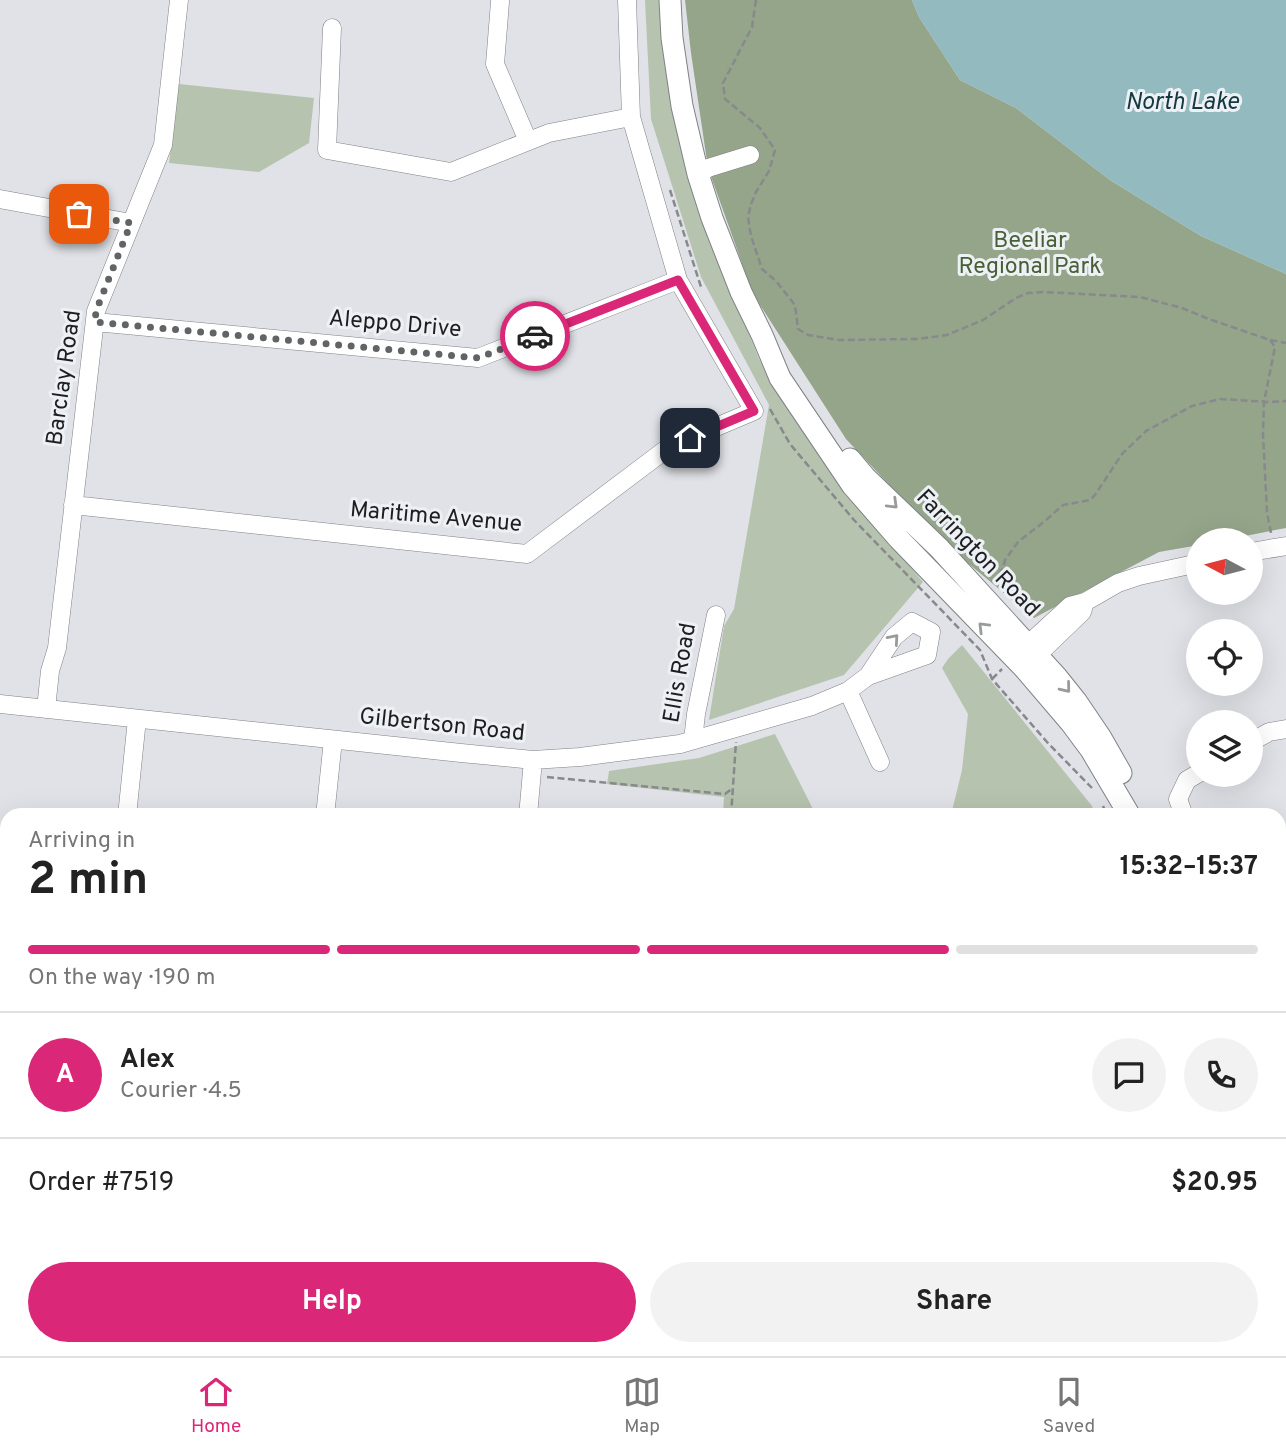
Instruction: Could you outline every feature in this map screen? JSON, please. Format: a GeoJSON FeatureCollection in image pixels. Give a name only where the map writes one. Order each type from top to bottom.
{"type":"FeatureCollection","features":[{"type":"Feature","properties":{"kind":"main road","name":"Farrington Road"},"geometry":{"type":"LineString","coordinates":[[670,0],[672,38],[682,106],[698,174],[741,292],[780,378],[852,485],[959,615],[1026,656],[1076,701],[1101,738],[1140,808]]}},
{"type":"Feature","properties":{"kind":"main road","name":"Farrington Road"},"geometry":{"type":"LineString","coordinates":[[762,335],[832,438],[865,477],[939,548],[980,592],[1085,741],[1125,808]]}},
{"type":"Feature","properties":{"kind":"street","name":"Barclay Road"},"geometry":{"type":"LineString","coordinates":[[52,710],[62,670],[57,648],[96,311],[163,145],[180,0]]}},
{"type":"Feature","properties":{"kind":"street"},"geometry":{"type":"LineString","coordinates":[[627,0],[631,117],[678,280]]}},
{"type":"Feature","properties":{"kind":"street"},"geometry":{"type":"LineString","coordinates":[[500,2],[495,64],[528,141]]}},
{"type":"Feature","properties":{"kind":"street"},"geometry":{"type":"LineString","coordinates":[[332,28],[327,150],[451,172],[549,133],[631,117]]}},
{"type":"Feature","properties":{"kind":"street"},"geometry":{"type":"LineString","coordinates":[[698,174],[708,168],[750,155]]}},
{"type":"Feature","properties":{"kind":"street"},"geometry":{"type":"LineString","coordinates":[[0,199],[131,223]]}},
{"type":"Feature","properties":{"kind":"street","name":"Aleppo Drive"},"geometry":{"type":"LineString","coordinates":[[95,322],[478,358],[678,280]]}},
{"type":"Feature","properties":{"kind":"street","name":"Maritime Avenue"},"geometry":{"type":"LineString","coordinates":[[73,505],[527,554],[669,447],[754,411],[678,280]]}},
{"type":"Feature","properties":{"kind":"street"},"geometry":{"type":"LineString","coordinates":[[1026,656],[1070,606],[1085,602],[1118,583],[1186,566]]}},
{"type":"Feature","properties":{"kind":"street","name":"Ellis Road"},"geometry":{"type":"LineString","coordinates":[[693,740],[716,615]]}},
{"type":"Feature","properties":{"kind":"street","name":"Gilbertson Road"},"geometry":{"type":"LineString","coordinates":[[0,704],[533,760],[580,757],[680,744],[812,706],[848,691],[868,676]]}},
{"type":"Feature","properties":{"kind":"street"},"geometry":{"type":"LineString","coordinates":[[848,691],[880,762]]}},
{"type":"Feature","properties":{"kind":"street"},"geometry":{"type":"LineString","coordinates":[[128,808],[137,719]]}},
{"type":"Feature","properties":{"kind":"street"},"geometry":{"type":"LineString","coordinates":[[1263,735],[1286,729]]}},
{"type":"Feature","properties":{"kind":"street"},"geometry":{"type":"LineString","coordinates":[[327,808],[333,740]]}},
{"type":"Feature","properties":{"kind":"street"},"geometry":{"type":"LineString","coordinates":[[529,808],[533,760]]}},
{"type":"Feature","properties":{"kind":"street"},"geometry":{"type":"LineString","coordinates":[[1181,808],[1178,799],[1186,782]]}},
{"type":"Feature","properties":{"kind":"path"},"geometry":{"type":"LineString","coordinates":[[756,0],[752,27],[723,83],[725,99],[760,128],[775,150],[769,171],[756,192],[748,217],[762,269],[776,281],[795,305],[798,329],[808,335],[839,340],[918,339],[947,335],[983,320],[1016,298],[1028,293],[1044,292],[1140,297],[1182,307],[1206,318],[1286,343]]}},
{"type":"Feature","properties":{"kind":"path"},"geometry":{"type":"LineString","coordinates":[[1270,340],[1275,347],[1264,402],[1262,434],[1267,512],[1279,541]]}},
{"type":"Feature","properties":{"kind":"path"},"geometry":{"type":"LineString","coordinates":[[980,592],[997,579],[1004,560],[1018,542],[1063,505],[1090,500],[1122,454],[1146,431],[1192,406],[1220,399],[1286,401]]}},
{"type":"Feature","properties":{"kind":"path"},"geometry":{"type":"LineString","coordinates":[[732,808],[737,739],[734,728]]}},
{"type":"Feature","properties":{"kind":"path"},"geometry":{"type":"LineString","coordinates":[[533,760],[542,776],[724,794],[733,788]]}},
{"type":"Feature","properties":{"kind":"green space"},"geometry":{"type":"Polygon","coordinates":[[[645,0],[662,0],[694,195],[759,359],[835,477],[923,582],[844,675],[709,720],[724,626],[734,609],[769,405],[701,277],[651,119],[645,0]]]}},
{"type":"Feature","properties":{"kind":"green space","name":"Beeliar Regional Park"},"geometry":{"type":"Polygon","coordinates":[[[685,0],[912,0],[919,17],[960,80],[1016,108],[1110,180],[1201,236],[1286,274],[1286,528],[1264,532],[1264,528],[1186,528],[1186,547],[1159,552],[1034,618],[945,544],[846,439],[753,294],[708,168],[685,0]]]}},
{"type":"Feature","properties":{"kind":"green space"},"geometry":{"type":"Polygon","coordinates":[[[179,84],[314,98],[309,143],[259,172],[169,163],[179,84]]]}},
{"type":"Feature","properties":{"kind":"green space"},"geometry":{"type":"Polygon","coordinates":[[[962,645],[1093,808],[953,808],[962,770],[968,714],[942,668],[962,645]]]}},
{"type":"Feature","properties":{"kind":"green space"},"geometry":{"type":"Polygon","coordinates":[[[775,734],[812,808],[723,808],[724,797],[607,784],[609,771],[699,758],[775,734]]]}},
{"type":"Feature","properties":{"kind":"water","name":"North Lake"},"geometry":{"type":"Polygon","coordinates":[[[912,0],[1286,0],[1286,274],[1201,236],[1110,180],[1016,108],[960,80],[919,17],[912,0]]]}},
{"type":"Feature","properties":{"kind":"way so far"},"geometry":{"type":"LineString","coordinates":[[79,214],[131,223],[96,311],[95,322],[478,358],[535,336]]}},
{"type":"Feature","properties":{"kind":"route"},"geometry":{"type":"LineString","coordinates":[[535,336],[678,280],[754,411],[690,438]]}}]}
